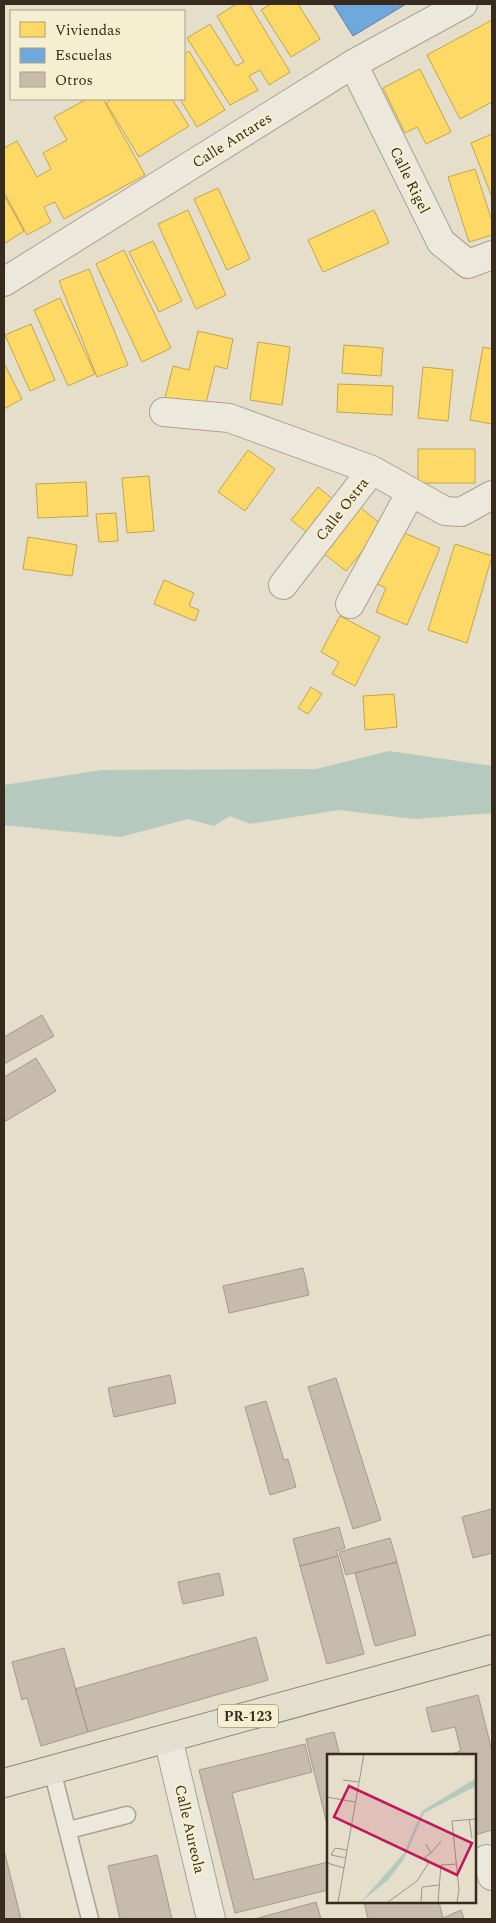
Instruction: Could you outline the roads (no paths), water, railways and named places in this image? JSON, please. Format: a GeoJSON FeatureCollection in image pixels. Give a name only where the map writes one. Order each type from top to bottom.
{"type":"FeatureCollection","features":[{"type":"Feature","properties":{"kind":"main road","name":"PR-123"},"geometry":{"type":"LineString","coordinates":[[4,1783],[492,1649]]}},
{"type":"Feature","properties":{"kind":"street","name":"Calle Antares"},"geometry":{"type":"LineString","coordinates":[[4,282],[353,64],[463,4]]}},
{"type":"Feature","properties":{"kind":"street","name":"Calle Rigel"},"geometry":{"type":"LineString","coordinates":[[353,64],[441,242],[468,264],[492,255]]}},
{"type":"Feature","properties":{"kind":"street"},"geometry":{"type":"LineString","coordinates":[[164,412],[229,418],[372,470]]}},
{"type":"Feature","properties":{"kind":"street","name":"Calle Ostra"},"geometry":{"type":"LineString","coordinates":[[283,585],[372,470],[445,511],[461,512],[492,495]]}},
{"type":"Feature","properties":{"kind":"street"},"geometry":{"type":"LineString","coordinates":[[350,604],[411,492]]}},
{"type":"Feature","properties":{"kind":"street","name":"Calle Aureola"},"geometry":{"type":"LineString","coordinates":[[168,1738],[211,1919]]}},
{"type":"Feature","properties":{"kind":"lane"},"geometry":{"type":"LineString","coordinates":[[52,1770],[69,1830],[90,1919]]}},
{"type":"Feature","properties":{"kind":"lane"},"geometry":{"type":"LineString","coordinates":[[69,1830],[127,1815]]}}]}
